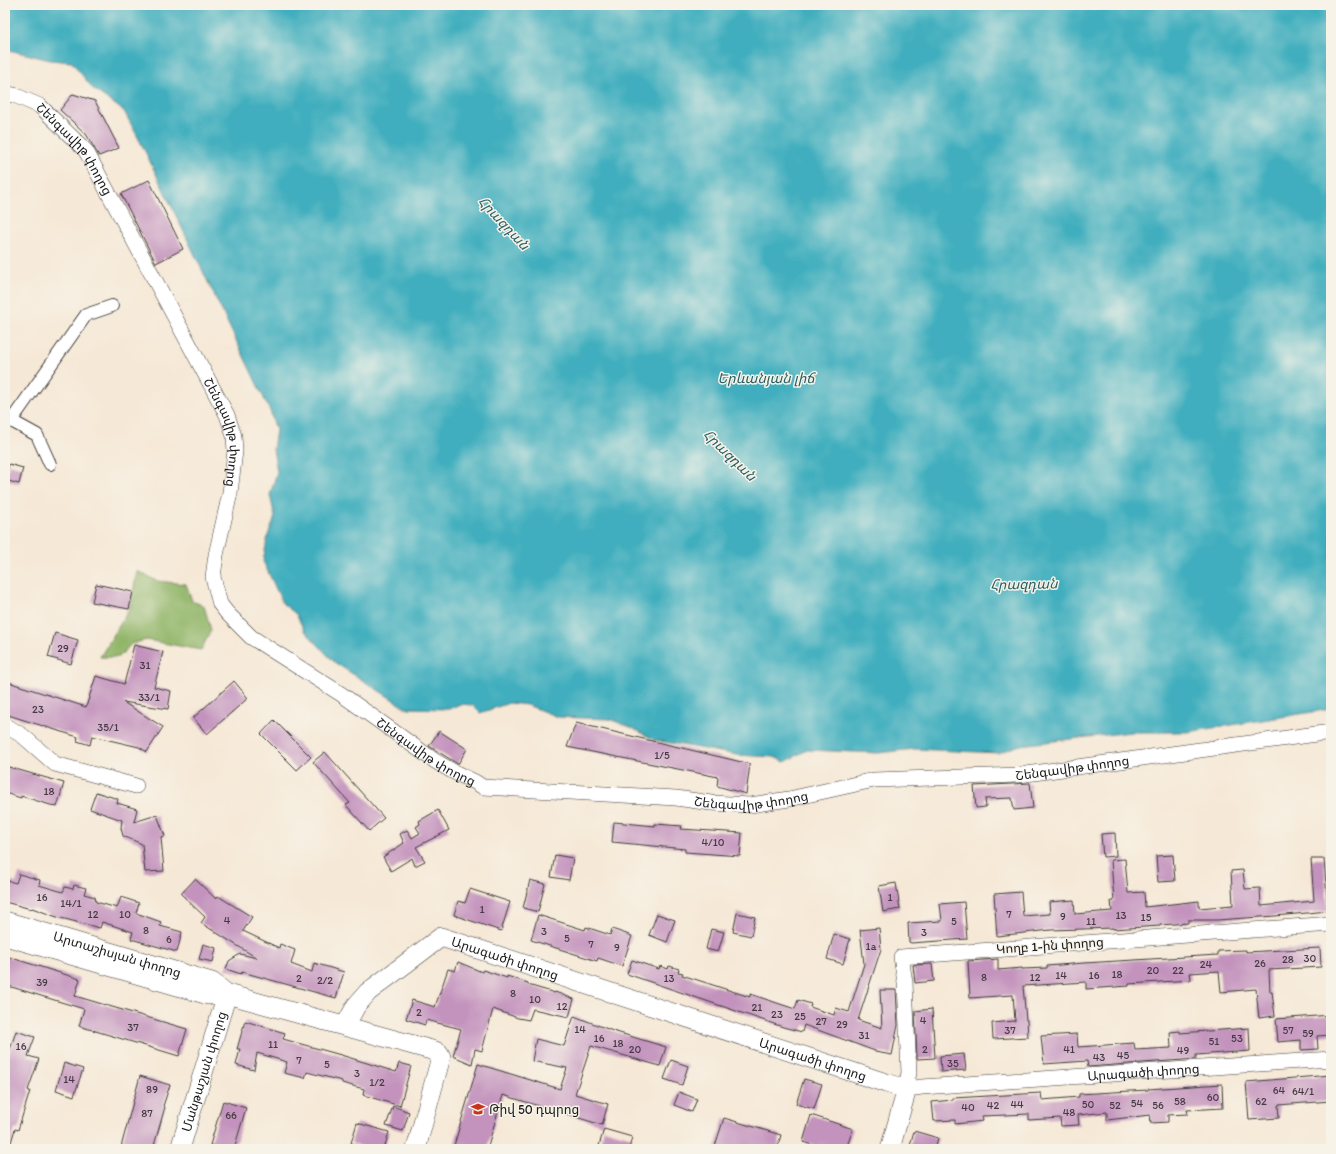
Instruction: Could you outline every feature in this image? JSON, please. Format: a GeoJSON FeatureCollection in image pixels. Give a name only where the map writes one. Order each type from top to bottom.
{"type":"FeatureCollection","features":[{"type":"Feature","properties":{"kind":"street","name":"Շենգավիթ փողոց"},"geometry":{"type":"LineString","coordinates":[[5,94],[14,95],[40,106],[86,151],[227,415],[234,436],[235,451],[230,493],[216,555],[213,577],[220,604],[251,637],[341,694],[435,761],[482,787],[676,798],[711,803],[750,805],[789,799],[874,780],[1019,775],[1331,732]]}},
{"type":"Feature","properties":{"kind":"street"},"geometry":{"type":"LineString","coordinates":[[50,464],[37,435],[8,419],[86,314],[112,306]]}},
{"type":"Feature","properties":{"kind":"street"},"geometry":{"type":"LineString","coordinates":[[5,725],[22,736],[55,764],[136,786]]}},
{"type":"Feature","properties":{"kind":"street","name":"Արտաշիսյան փողոց"},"geometry":{"type":"LineString","coordinates":[[5,921],[212,982],[227,994]]}},
{"type":"Feature","properties":{"kind":"street","name":"Կողբ 1-ին փողոց"},"geometry":{"type":"LineString","coordinates":[[908,1089],[907,1081],[909,1072],[905,982],[901,957],[1331,924]]}},
{"type":"Feature","properties":{"kind":"street","name":"Արտաշիսյան փողոց"},"geometry":{"type":"LineString","coordinates":[[5,936],[208,996],[227,994],[439,1053],[441,1058],[416,1149]]}},
{"type":"Feature","properties":{"kind":"street","name":"Արագածի փողոց"},"geometry":{"type":"LineString","coordinates":[[345,1026],[356,1006],[368,992],[441,937],[908,1089],[922,1086],[1331,1059]]}},
{"type":"Feature","properties":{"kind":"street","name":"Մանթաշյան փողոց"},"geometry":{"type":"LineString","coordinates":[[180,1149],[227,994]]}},
{"type":"Feature","properties":{"kind":"street"},"geometry":{"type":"LineString","coordinates":[[890,1149],[908,1089]]}},
{"type":"Feature","properties":{"kind":"green space"},"geometry":{"type":"Polygon","coordinates":[[[137,571],[157,581],[186,584],[192,601],[204,606],[211,630],[201,650],[146,640],[131,644],[119,657],[100,657],[130,608],[137,571]]]}},
{"type":"Feature","properties":{"kind":"water","name":"Երևանյան լիճ"},"geometry":{"type":"Polygon","coordinates":[[[5,5],[1331,5],[1331,709],[1188,732],[1131,732],[1020,745],[998,753],[915,749],[878,753],[807,750],[785,762],[774,757],[737,755],[654,740],[633,728],[609,719],[558,717],[527,705],[509,703],[480,713],[472,705],[460,704],[449,709],[406,708],[334,662],[304,630],[296,614],[283,604],[263,561],[268,535],[275,517],[270,495],[277,472],[273,449],[276,430],[270,411],[142,145],[124,111],[93,89],[72,62],[50,60],[5,49],[5,5]]]}},
{"type":"Feature","properties":{"kind":"building"},"geometry":{"type":"Polygon","coordinates":[[[73,94],[95,101],[119,148],[99,156],[86,134],[60,110],[73,94]]]}},
{"type":"Feature","properties":{"kind":"building"},"geometry":{"type":"Polygon","coordinates":[[[149,180],[183,249],[156,263],[121,194],[149,180]]]}},
{"type":"Feature","properties":{"kind":"building"},"geometry":{"type":"Polygon","coordinates":[[[9,464],[23,468],[19,484],[5,480],[9,464]]]}},
{"type":"Feature","properties":{"kind":"building"},"geometry":{"type":"Polygon","coordinates":[[[96,584],[133,592],[129,609],[92,602],[96,584]]]}},
{"type":"Feature","properties":{"kind":"building"},"geometry":{"type":"Polygon","coordinates":[[[55,633],[78,640],[71,664],[48,657],[55,633]]]}},
{"type":"Feature","properties":{"kind":"building"},"geometry":{"type":"Polygon","coordinates":[[[134,645],[163,652],[154,687],[171,691],[168,709],[123,702],[163,727],[147,752],[139,747],[92,736],[90,745],[77,741],[78,737],[5,714],[5,690],[8,682],[86,707],[96,676],[124,684],[134,645]]]}},
{"type":"Feature","properties":{"kind":"building"},"geometry":{"type":"Polygon","coordinates":[[[234,681],[248,698],[207,734],[193,718],[234,681]]]}},
{"type":"Feature","properties":{"kind":"building"},"geometry":{"type":"Polygon","coordinates":[[[274,720],[311,757],[297,770],[261,734],[274,720]]]}},
{"type":"Feature","properties":{"kind":"building"},"geometry":{"type":"Polygon","coordinates":[[[576,723],[750,764],[746,794],[717,786],[718,777],[567,747],[576,723]]]}},
{"type":"Feature","properties":{"kind":"building"},"geometry":{"type":"Polygon","coordinates":[[[439,731],[467,749],[458,764],[429,746],[439,731]]]}},
{"type":"Feature","properties":{"kind":"building"},"geometry":{"type":"Polygon","coordinates":[[[325,752],[384,818],[369,831],[346,805],[350,803],[313,762],[325,752]]]}},
{"type":"Feature","properties":{"kind":"building"},"geometry":{"type":"Polygon","coordinates":[[[5,766],[64,783],[57,807],[21,796],[21,798],[5,793],[5,766]]]}},
{"type":"Feature","properties":{"kind":"building"},"geometry":{"type":"Polygon","coordinates":[[[1030,783],[1033,808],[1014,810],[1012,798],[985,799],[986,807],[976,808],[974,786],[1030,783]]]}},
{"type":"Feature","properties":{"kind":"building"},"geometry":{"type":"Polygon","coordinates":[[[96,792],[118,799],[117,803],[137,809],[134,822],[157,815],[165,836],[161,837],[164,871],[145,872],[142,844],[123,836],[121,828],[122,820],[90,809],[96,792]]]}},
{"type":"Feature","properties":{"kind":"building"},"geometry":{"type":"Polygon","coordinates":[[[438,810],[449,830],[416,847],[425,861],[415,866],[412,858],[391,871],[383,857],[404,843],[400,834],[407,830],[412,838],[420,833],[416,827],[420,824],[419,821],[438,810]]]}},
{"type":"Feature","properties":{"kind":"building"},"geometry":{"type":"Polygon","coordinates":[[[614,822],[655,826],[655,824],[682,826],[681,829],[742,833],[740,856],[685,852],[685,849],[612,842],[614,822]]]}},
{"type":"Feature","properties":{"kind":"building"},"geometry":{"type":"Polygon","coordinates":[[[1115,833],[1116,856],[1103,857],[1101,834],[1115,833]]]}},
{"type":"Feature","properties":{"kind":"building"},"geometry":{"type":"Polygon","coordinates":[[[555,855],[573,858],[569,880],[551,877],[555,855]]]}},
{"type":"Feature","properties":{"kind":"building"},"geometry":{"type":"Polygon","coordinates":[[[1173,855],[1175,881],[1158,882],[1156,856],[1173,855]]]}},
{"type":"Feature","properties":{"kind":"building"},"geometry":{"type":"Polygon","coordinates":[[[1125,859],[1128,893],[1144,892],[1145,907],[1199,901],[1199,908],[1233,905],[1231,871],[1243,870],[1245,889],[1260,888],[1261,906],[1314,901],[1311,859],[1324,859],[1328,911],[1217,920],[1188,920],[1188,923],[1160,926],[1113,929],[1051,930],[997,936],[994,894],[1021,892],[1023,916],[1050,914],[1049,902],[1074,900],[1075,914],[1112,911],[1111,901],[1114,901],[1111,860],[1125,859]]]}},
{"type":"Feature","properties":{"kind":"building"},"geometry":{"type":"Polygon","coordinates":[[[19,874],[40,880],[39,885],[63,892],[65,887],[73,889],[74,885],[86,888],[84,894],[95,897],[96,902],[117,908],[121,897],[139,903],[136,913],[161,922],[160,926],[182,932],[177,952],[131,939],[133,932],[102,922],[100,928],[57,917],[32,908],[5,902],[5,880],[16,883],[19,874]]]}},
{"type":"Feature","properties":{"kind":"building"},"geometry":{"type":"Polygon","coordinates":[[[195,879],[216,899],[218,896],[252,917],[243,931],[279,948],[280,944],[295,950],[291,964],[312,972],[314,963],[344,972],[336,998],[226,969],[229,961],[240,954],[257,958],[201,923],[205,917],[181,894],[195,879]]]}},
{"type":"Feature","properties":{"kind":"building"},"geometry":{"type":"Polygon","coordinates":[[[530,880],[545,884],[538,912],[523,908],[530,880]]]}},
{"type":"Feature","properties":{"kind":"building"},"geometry":{"type":"Polygon","coordinates":[[[896,883],[900,909],[883,912],[879,886],[896,883]]]}},
{"type":"Feature","properties":{"kind":"building"},"geometry":{"type":"Polygon","coordinates":[[[470,889],[510,902],[501,931],[454,915],[458,901],[465,903],[470,889]]]}},
{"type":"Feature","properties":{"kind":"building"},"geometry":{"type":"Polygon","coordinates":[[[964,902],[967,939],[909,942],[908,923],[942,921],[940,904],[964,902]]]}},
{"type":"Feature","properties":{"kind":"building"},"geometry":{"type":"Polygon","coordinates":[[[737,913],[755,917],[751,936],[733,932],[737,913]]]}},
{"type":"Feature","properties":{"kind":"building"},"geometry":{"type":"Polygon","coordinates":[[[657,914],[675,920],[667,942],[649,935],[657,914]]]}},
{"type":"Feature","properties":{"kind":"building"},"geometry":{"type":"Polygon","coordinates":[[[538,915],[585,930],[586,927],[610,935],[612,929],[632,936],[622,966],[598,958],[597,961],[531,940],[538,915]]]}},
{"type":"Feature","properties":{"kind":"building"},"geometry":{"type":"Polygon","coordinates":[[[879,928],[881,949],[858,1020],[882,1028],[880,990],[896,990],[898,1025],[892,1055],[875,1052],[804,1025],[802,1032],[783,1027],[627,974],[632,960],[659,969],[660,966],[668,969],[669,966],[679,969],[678,972],[683,973],[682,975],[750,997],[750,994],[795,1009],[798,1000],[811,1004],[810,1007],[834,1015],[836,1008],[849,1012],[864,964],[860,930],[879,928]]]}},
{"type":"Feature","properties":{"kind":"building"},"geometry":{"type":"Polygon","coordinates":[[[711,929],[724,932],[718,952],[706,949],[711,929]]]}},
{"type":"Feature","properties":{"kind":"building"},"geometry":{"type":"Polygon","coordinates":[[[834,934],[850,939],[843,964],[827,959],[834,934]]]}},
{"type":"Feature","properties":{"kind":"building"},"geometry":{"type":"Polygon","coordinates":[[[203,944],[216,948],[213,962],[199,959],[203,944]]]}},
{"type":"Feature","properties":{"kind":"building"},"geometry":{"type":"Polygon","coordinates":[[[1320,948],[1321,967],[1269,970],[1270,992],[1272,992],[1275,1016],[1259,1018],[1256,989],[1221,992],[1219,971],[1190,973],[1191,980],[1129,984],[1129,986],[1086,989],[1086,982],[1023,986],[1028,1037],[993,1039],[992,1023],[1015,1021],[1013,995],[970,998],[968,961],[998,959],[998,970],[1047,968],[1047,966],[1084,963],[1218,955],[1218,951],[1246,950],[1246,952],[1320,948]]]}},
{"type":"Feature","properties":{"kind":"building"},"geometry":{"type":"Polygon","coordinates":[[[5,956],[80,979],[75,996],[187,1029],[179,1056],[79,1026],[84,1009],[5,985],[5,956]]]}},
{"type":"Feature","properties":{"kind":"building"},"geometry":{"type":"Polygon","coordinates":[[[458,962],[482,972],[483,970],[507,978],[507,976],[528,983],[528,985],[574,999],[569,1017],[533,1009],[529,1020],[518,1018],[493,1009],[482,1051],[475,1049],[472,1064],[453,1056],[461,1029],[426,1020],[425,1025],[406,1019],[412,1000],[435,1007],[448,969],[455,971],[458,962]]]}},
{"type":"Feature","properties":{"kind":"building"},"geometry":{"type":"Polygon","coordinates":[[[932,964],[934,981],[915,983],[913,965],[932,964]]]}},
{"type":"Feature","properties":{"kind":"building"},"geometry":{"type":"Polygon","coordinates":[[[932,1009],[935,1058],[917,1059],[915,1011],[932,1009]]]}},
{"type":"Feature","properties":{"kind":"building"},"geometry":{"type":"Polygon","coordinates":[[[1331,1015],[1331,1035],[1317,1036],[1318,1049],[1301,1050],[1301,1040],[1278,1042],[1276,1019],[1331,1015]]]}},
{"type":"Feature","properties":{"kind":"building"},"geometry":{"type":"Polygon","coordinates":[[[574,1016],[613,1031],[666,1047],[660,1066],[591,1046],[575,1094],[608,1104],[602,1125],[503,1095],[487,1149],[453,1149],[478,1064],[560,1089],[567,1068],[532,1061],[536,1039],[564,1046],[574,1016]]]}},
{"type":"Feature","properties":{"kind":"building"},"geometry":{"type":"Polygon","coordinates":[[[245,1021],[285,1033],[283,1039],[396,1072],[399,1063],[411,1066],[400,1106],[363,1095],[364,1089],[342,1083],[342,1081],[307,1072],[305,1078],[284,1073],[287,1062],[257,1053],[254,1070],[236,1065],[240,1049],[237,1049],[245,1021]]]}},
{"type":"Feature","properties":{"kind":"building"},"geometry":{"type":"Polygon","coordinates":[[[1249,1028],[1250,1051],[1196,1055],[1196,1059],[1088,1067],[1087,1061],[1044,1064],[1041,1036],[1077,1034],[1078,1047],[1134,1043],[1135,1050],[1171,1048],[1170,1032],[1180,1031],[1180,1033],[1249,1028]]]}},
{"type":"Feature","properties":{"kind":"building"},"geometry":{"type":"Polygon","coordinates":[[[16,1031],[35,1037],[28,1056],[39,1059],[28,1090],[30,1091],[18,1130],[15,1129],[9,1149],[5,1149],[5,1065],[16,1031]]]}},
{"type":"Feature","properties":{"kind":"building"},"geometry":{"type":"Polygon","coordinates":[[[964,1054],[966,1070],[941,1072],[940,1056],[964,1054]]]}},
{"type":"Feature","properties":{"kind":"building"},"geometry":{"type":"Polygon","coordinates":[[[671,1060],[688,1066],[682,1085],[664,1079],[671,1060]]]}},
{"type":"Feature","properties":{"kind":"building"},"geometry":{"type":"Polygon","coordinates":[[[64,1063],[83,1069],[74,1096],[56,1090],[64,1063]]]}},
{"type":"Feature","properties":{"kind":"building"},"geometry":{"type":"Polygon","coordinates":[[[1331,1075],[1331,1101],[1278,1105],[1279,1118],[1249,1120],[1246,1082],[1331,1075]]]}},
{"type":"Feature","properties":{"kind":"building"},"geometry":{"type":"Polygon","coordinates":[[[140,1076],[170,1085],[163,1106],[165,1107],[153,1149],[128,1149],[121,1147],[140,1076]]]}},
{"type":"Feature","properties":{"kind":"building"},"geometry":{"type":"Polygon","coordinates":[[[804,1079],[822,1084],[814,1109],[796,1104],[804,1079]]]}},
{"type":"Feature","properties":{"kind":"building"},"geometry":{"type":"Polygon","coordinates":[[[1222,1084],[1223,1108],[1187,1110],[1188,1114],[1168,1115],[1168,1122],[1151,1123],[1150,1115],[1107,1120],[1107,1112],[1078,1115],[1079,1125],[1061,1126],[1060,1118],[1029,1120],[1029,1114],[982,1116],[983,1121],[955,1124],[955,1120],[934,1121],[932,1102],[953,1100],[953,1098],[1041,1093],[1042,1100],[1079,1097],[1079,1094],[1222,1084]]]}},
{"type":"Feature","properties":{"kind":"building"},"geometry":{"type":"Polygon","coordinates":[[[679,1092],[697,1099],[692,1112],[674,1105],[679,1092]]]}},
{"type":"Feature","properties":{"kind":"building"},"geometry":{"type":"Polygon","coordinates":[[[223,1101],[246,1108],[234,1149],[222,1149],[210,1145],[223,1101]]]}},
{"type":"Feature","properties":{"kind":"building"},"geometry":{"type":"Polygon","coordinates":[[[393,1106],[409,1112],[403,1131],[386,1126],[393,1106]]]}},
{"type":"Feature","properties":{"kind":"building"},"geometry":{"type":"Polygon","coordinates":[[[811,1115],[853,1129],[846,1149],[825,1149],[803,1142],[811,1115]]]}},
{"type":"Feature","properties":{"kind":"building"},"geometry":{"type":"Polygon","coordinates":[[[724,1118],[781,1135],[777,1149],[714,1149],[724,1118]]]}},
{"type":"Feature","properties":{"kind":"building"},"geometry":{"type":"Polygon","coordinates":[[[357,1123],[389,1132],[384,1149],[369,1149],[351,1143],[357,1123]]]}},
{"type":"Feature","properties":{"kind":"building"},"geometry":{"type":"Polygon","coordinates":[[[604,1129],[632,1137],[629,1149],[598,1149],[604,1129]]]}},
{"type":"Feature","properties":{"kind":"building"},"geometry":{"type":"Polygon","coordinates":[[[914,1131],[938,1138],[935,1149],[909,1149],[914,1131]]]}},
{"type":"Feature","properties":{"kind":"place","name":"Թիվ 50 դպրոց"},"geometry":{"type":"Point","coordinates":[478,1109]}},
{"type":"Feature","properties":{"kind":"water label","name":"Հրազդան"},"geometry":{"type":"Point","coordinates":[504,223]}},
{"type":"Feature","properties":{"kind":"water label","name":"Հրազդան"},"geometry":{"type":"Point","coordinates":[730,455]}},
{"type":"Feature","properties":{"kind":"water label","name":"Հրազդան"},"geometry":{"type":"Point","coordinates":[1024,584]}}]}
